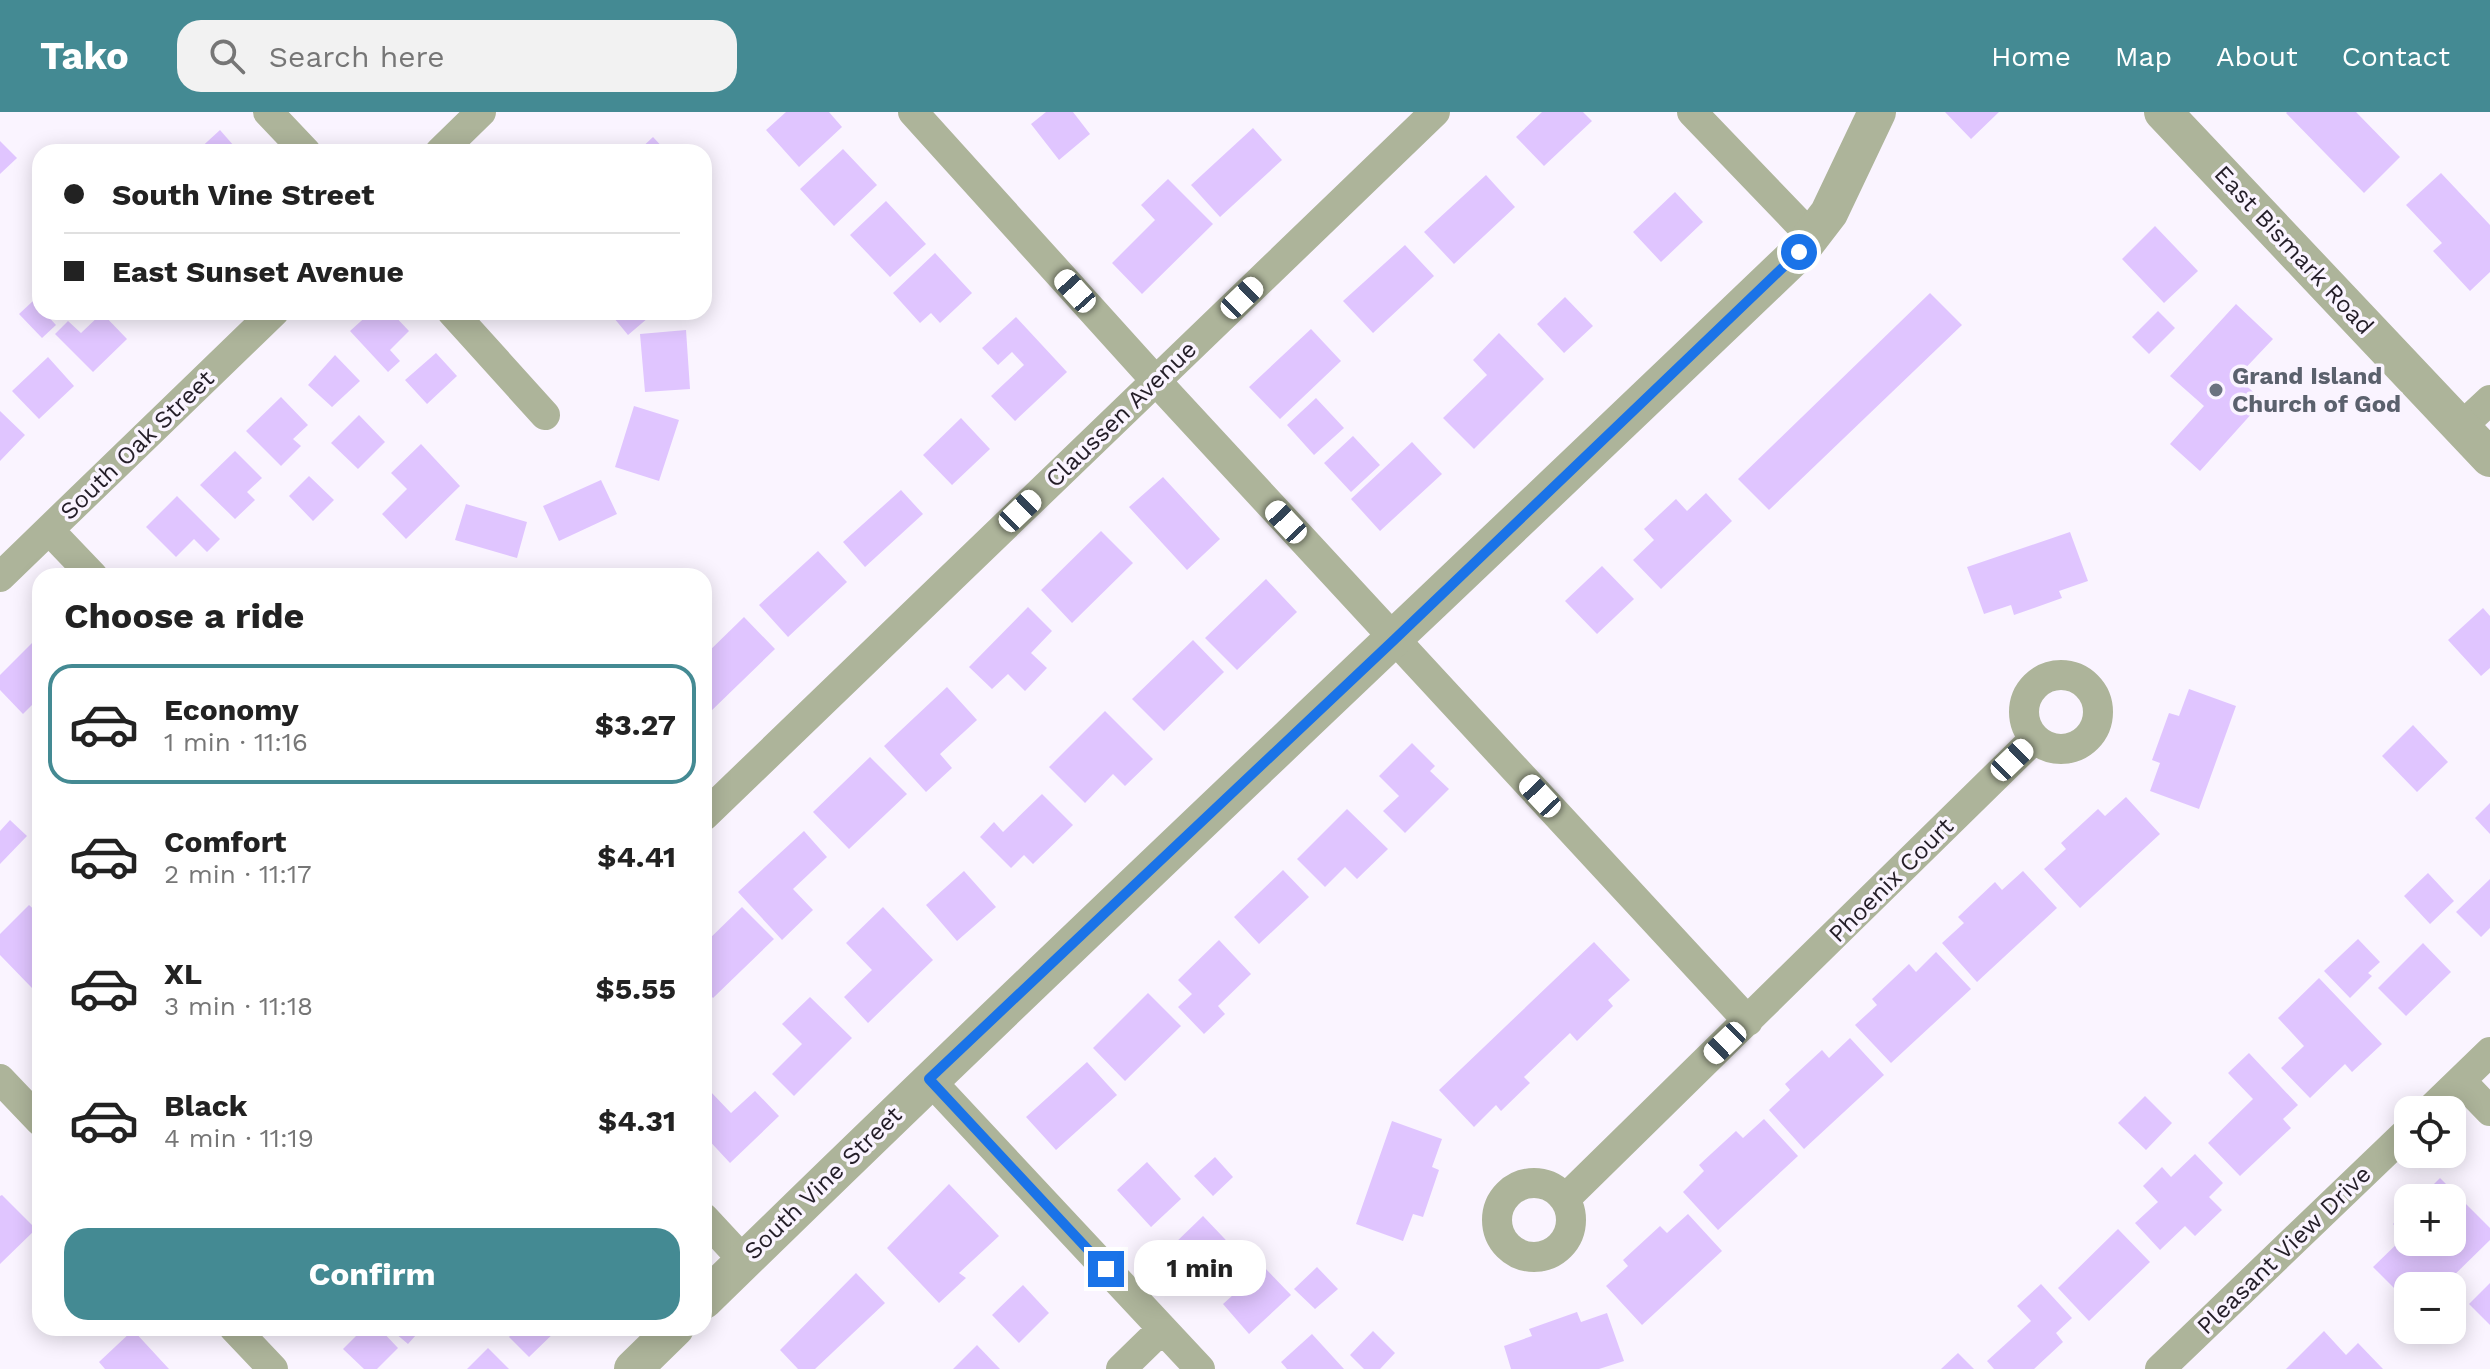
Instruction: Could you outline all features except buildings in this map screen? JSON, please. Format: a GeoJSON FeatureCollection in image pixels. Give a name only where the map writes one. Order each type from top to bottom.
{"type":"FeatureCollection","features":[{"type":"Feature","properties":{"kind":"street"},"geometry":{"type":"LineString","coordinates":[[268,112],[298,144]]}},
{"type":"Feature","properties":{"kind":"street"},"geometry":{"type":"LineString","coordinates":[[448,144],[481,112]]}},
{"type":"Feature","properties":{"kind":"street"},"geometry":{"type":"LineString","coordinates":[[913,112],[1156,381],[1748,1021]]}},
{"type":"Feature","properties":{"kind":"street","name":"Claussen Avenue"},"geometry":{"type":"LineString","coordinates":[[712,808],[1435,112]]}},
{"type":"Feature","properties":{"kind":"street"},"geometry":{"type":"LineString","coordinates":[[1692,112],[1811,236]]}},
{"type":"Feature","properties":{"kind":"street","name":"South Vine Street"},"geometry":{"type":"LineString","coordinates":[[712,1292],[929,1079],[1799,252],[1829,213],[1877,112]]}},
{"type":"Feature","properties":{"kind":"street","name":"East Bismark Road"},"geometry":{"type":"LineString","coordinates":[[2163,112],[2490,458]]}},
{"type":"Feature","properties":{"kind":"street","name":"South Oak Street"},"geometry":{"type":"LineString","coordinates":[[0,577],[266,320]]}},
{"type":"Feature","properties":{"kind":"street"},"geometry":{"type":"LineString","coordinates":[[459,320],[545,415]]}},
{"type":"Feature","properties":{"kind":"street"},"geometry":{"type":"LineString","coordinates":[[2461,427],[2490,400]]}},
{"type":"Feature","properties":{"kind":"street"},"geometry":{"type":"LineString","coordinates":[[49,530],[85,568]]}},
{"type":"Feature","properties":{"kind":"street","name":"Phoenix Court"},"geometry":{"type":"LineString","coordinates":[[1565,1199],[2034,739]]}},
{"type":"Feature","properties":{"kind":"street"},"geometry":{"type":"LineString","coordinates":[[2445,1096],[2490,1052]]}},
{"type":"Feature","properties":{"kind":"street"},"geometry":{"type":"LineString","coordinates":[[0,1079],[32,1113]]}},
{"type":"Feature","properties":{"kind":"street"},"geometry":{"type":"LineString","coordinates":[[929,1079],[1200,1369]]}},
{"type":"Feature","properties":{"kind":"street"},"geometry":{"type":"LineString","coordinates":[[2461,1081],[2490,1111]]}},
{"type":"Feature","properties":{"kind":"street","name":"Pleasant View Drive"},"geometry":{"type":"LineString","coordinates":[[2160,1369],[2394,1144]]}},
{"type":"Feature","properties":{"kind":"street"},"geometry":{"type":"LineString","coordinates":[[712,1227],[744,1261]]}},
{"type":"Feature","properties":{"kind":"street"},"geometry":{"type":"LineString","coordinates":[[1121,1369],[1162,1329]]}},
{"type":"Feature","properties":{"kind":"street"},"geometry":{"type":"LineString","coordinates":[[242,1336],[273,1369]]}},
{"type":"Feature","properties":{"kind":"street"},"geometry":{"type":"LineString","coordinates":[[633,1369],[667,1336]]}},
{"type":"Feature","properties":{"kind":"place","name":"Grand Island Church of God"},"geometry":{"type":"Point","coordinates":[2216,390]}},
{"type":"Feature","properties":{"kind":"route"},"geometry":{"type":"LineString","coordinates":[[1106,1269],[929,1079],[1799,252]]}}]}
